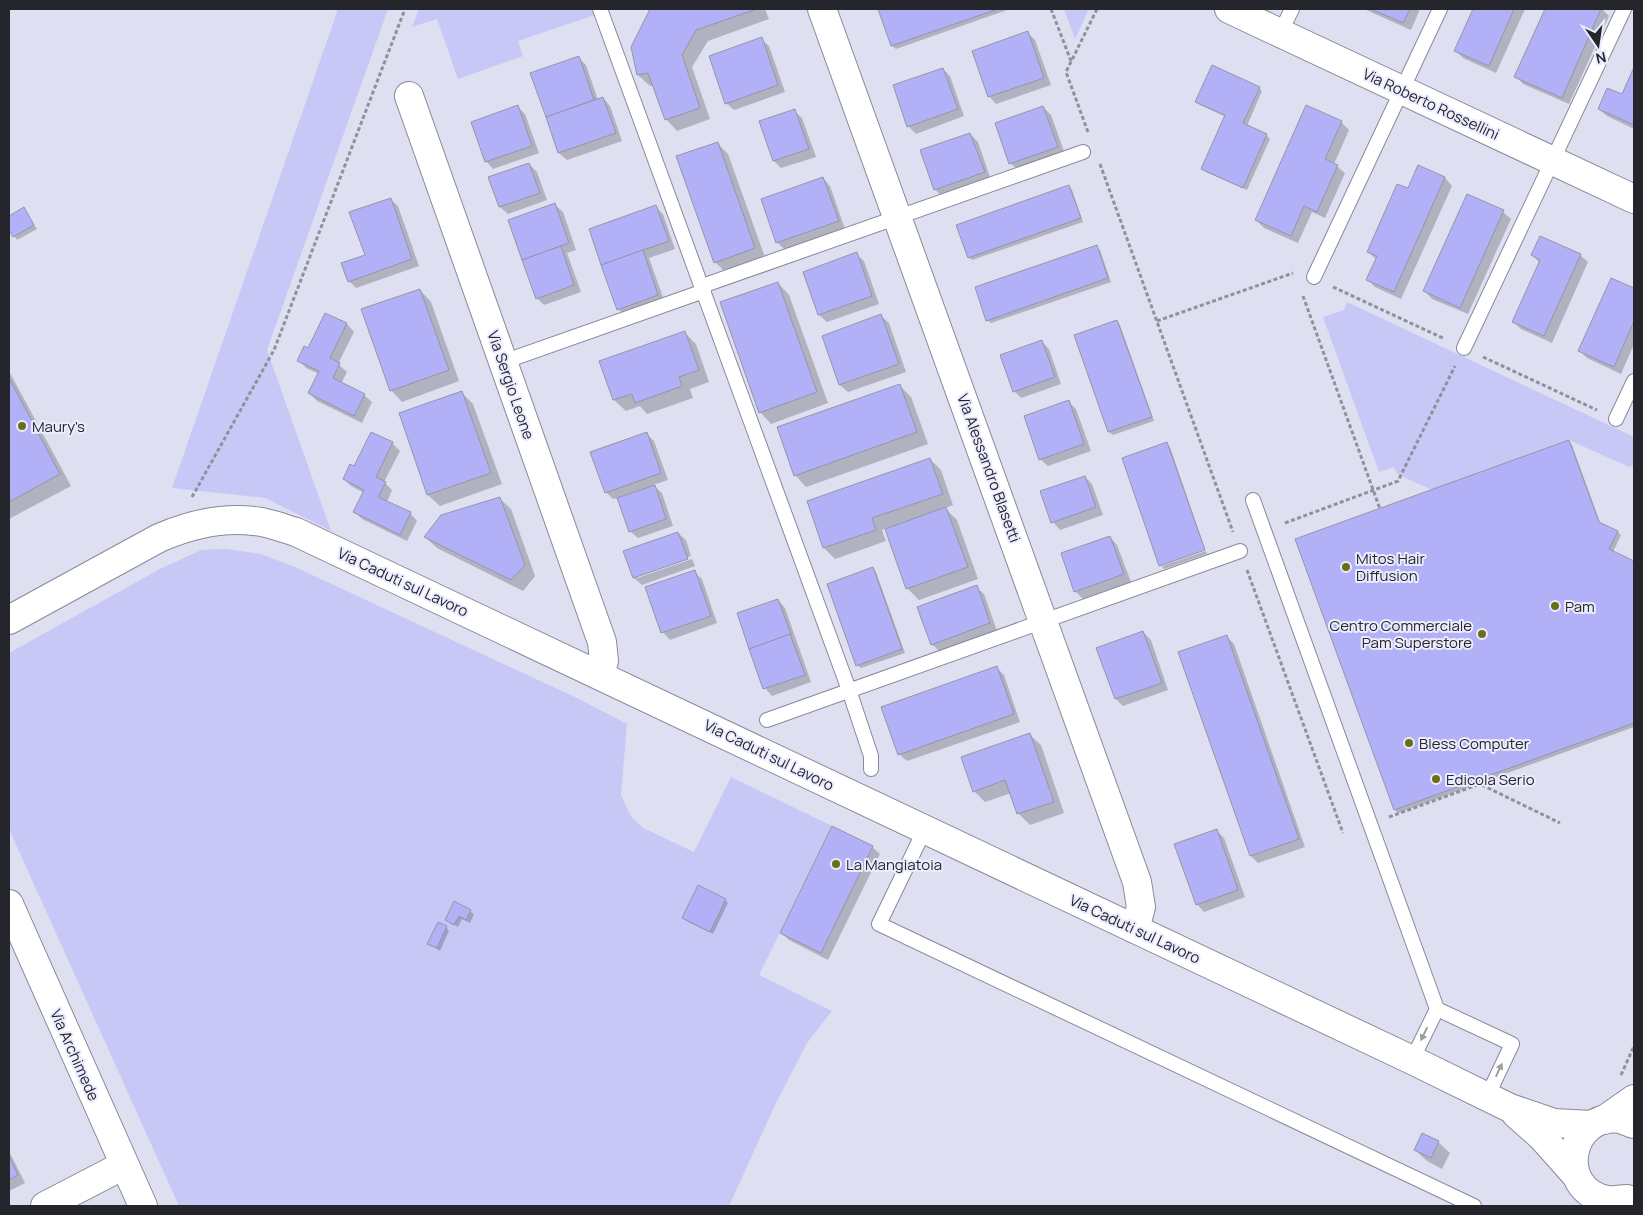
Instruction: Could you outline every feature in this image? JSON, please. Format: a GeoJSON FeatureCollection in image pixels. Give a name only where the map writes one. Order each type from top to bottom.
{"type":"FeatureCollection","features":[{"type":"Feature","properties":{"kind":"street","name":"Via Alessandro Blasetti"},"geometry":{"type":"LineString","coordinates":[[822,9],[1137,882],[1141,907],[1135,929]]}},
{"type":"Feature","properties":{"kind":"street","name":"Via Roberto Rossellini"},"geometry":{"type":"LineString","coordinates":[[1229,9],[1634,199]]}},
{"type":"Feature","properties":{"kind":"street","name":"Via Sergio Leone"},"geometry":{"type":"LineString","coordinates":[[409,96],[602,642],[604,661],[600,674]]}},
{"type":"Feature","properties":{"kind":"street","name":"Via Caduti sul Lavoro"},"geometry":{"type":"LineString","coordinates":[[13,615],[159,538],[178,530],[225,520],[255,521],[296,532],[600,674],[1498,1102],[1554,1122],[1598,1122],[1620,1119],[1634,1124]]}},
{"type":"Feature","properties":{"kind":"street","name":"Via Archimede"},"geometry":{"type":"LineString","coordinates":[[9,904],[143,1206]]}},
{"type":"Feature","properties":{"kind":"street"},"geometry":{"type":"LineString","coordinates":[[1577,1187],[1573,1155],[1579,1138],[1598,1122],[1626,1091]]}},
{"type":"Feature","properties":{"kind":"street","name":"Via Caduti sul Lavoro"},"geometry":{"type":"LineString","coordinates":[[1498,1102],[1542,1137],[1577,1187],[1592,1195],[1609,1200],[1626,1200]]}},
{"type":"Feature","properties":{"kind":"street"},"geometry":{"type":"LineString","coordinates":[[45,1206],[124,1165]]}},
{"type":"Feature","properties":{"kind":"lane"},"geometry":{"type":"LineString","coordinates":[[600,9],[849,690],[871,756],[871,769]]}},
{"type":"Feature","properties":{"kind":"lane"},"geometry":{"type":"LineString","coordinates":[[1280,33],[1292,9]]}},
{"type":"Feature","properties":{"kind":"lane"},"geometry":{"type":"LineString","coordinates":[[1314,278],[1440,9]]}},
{"type":"Feature","properties":{"kind":"lane"},"geometry":{"type":"LineString","coordinates":[[1464,348],[1624,9]]}},
{"type":"Feature","properties":{"kind":"lane"},"geometry":{"type":"LineString","coordinates":[[504,362],[898,216],[1083,152]]}},
{"type":"Feature","properties":{"kind":"lane"},"geometry":{"type":"LineString","coordinates":[[1616,419],[1634,381]]}},
{"type":"Feature","properties":{"kind":"lane"},"geometry":{"type":"LineString","coordinates":[[1253,500],[1437,1009],[1512,1044],[1498,1102]]}},
{"type":"Feature","properties":{"kind":"lane"},"geometry":{"type":"LineString","coordinates":[[767,720],[1240,550]]}},
{"type":"Feature","properties":{"kind":"lane"},"geometry":{"type":"LineString","coordinates":[[924,829],[879,924],[1474,1206]]}},
{"type":"Feature","properties":{"kind":"lane"},"geometry":{"type":"LineString","coordinates":[[1412,1060],[1437,1009]]}},
{"type":"Feature","properties":{"kind":"path"},"geometry":{"type":"LineString","coordinates":[[178,530],[192,496],[274,350],[404,9]]}},
{"type":"Feature","properties":{"kind":"path"},"geometry":{"type":"LineString","coordinates":[[1051,9],[1071,62]]}},
{"type":"Feature","properties":{"kind":"path"},"geometry":{"type":"LineString","coordinates":[[1090,139],[1066,72],[1097,9]]}},
{"type":"Feature","properties":{"kind":"path"},"geometry":{"type":"LineString","coordinates":[[1097,157],[1343,833]]}},
{"type":"Feature","properties":{"kind":"path"},"geometry":{"type":"LineString","coordinates":[[1157,321],[1299,271],[1616,419]]}},
{"type":"Feature","properties":{"kind":"path"},"geometry":{"type":"LineString","coordinates":[[1295,272],[1298,280]]}},
{"type":"Feature","properties":{"kind":"path"},"geometry":{"type":"LineString","coordinates":[[1300,288],[1380,509]]}},
{"type":"Feature","properties":{"kind":"path"},"geometry":{"type":"LineString","coordinates":[[1264,531],[1398,481],[1464,348]]}},
{"type":"Feature","properties":{"kind":"path"},"geometry":{"type":"LineString","coordinates":[[1384,819],[1406,808],[1479,782],[1560,823]]}},
{"type":"Feature","properties":{"kind":"path"},"geometry":{"type":"LineString","coordinates":[[1626,1091],[1634,1046]]}},
{"type":"Feature","properties":{"kind":"shaded area"},"geometry":{"type":"Polygon","coordinates":[[[338,9],[388,9],[267,350],[331,531],[265,498],[172,488],[338,9]]]}},
{"type":"Feature","properties":{"kind":"shaded area"},"geometry":{"type":"Polygon","coordinates":[[[419,9],[610,10],[518,41],[523,56],[458,79],[437,19],[412,27],[419,9]]]}},
{"type":"Feature","properties":{"kind":"shaded area"},"geometry":{"type":"Polygon","coordinates":[[[1064,9],[1089,9],[1075,39],[1064,9]]]}},
{"type":"Feature","properties":{"kind":"shaded area"},"geometry":{"type":"Polygon","coordinates":[[[1347,302],[1634,437],[1634,465],[1629,467],[1569,440],[1432,490],[1397,474],[1394,467],[1379,472],[1323,317],[1344,310],[1347,302]]]}},
{"type":"Feature","properties":{"kind":"shaded area"},"geometry":{"type":"Polygon","coordinates":[[[226,549],[261,554],[295,567],[577,698],[627,724],[621,795],[630,815],[643,828],[694,852],[731,777],[832,826],[759,975],[832,1011],[807,1043],[775,1105],[729,1206],[179,1206],[9,829],[9,653],[160,569],[201,550],[226,549]]]}},
{"type":"Feature","properties":{"kind":"building"},"geometry":{"type":"Polygon","coordinates":[[[650,9],[757,9],[696,30],[682,55],[700,108],[665,120],[648,73],[637,75],[631,47],[650,9]]]}},
{"type":"Feature","properties":{"kind":"building"},"geometry":{"type":"Polygon","coordinates":[[[878,9],[998,9],[891,46],[878,9]]]}},
{"type":"Feature","properties":{"kind":"building"},"geometry":{"type":"Polygon","coordinates":[[[1371,9],[1410,9],[1403,23],[1371,9]]]}},
{"type":"Feature","properties":{"kind":"building"},"geometry":{"type":"Polygon","coordinates":[[[1473,9],[1514,9],[1489,66],[1454,51],[1473,9]]]}},
{"type":"Feature","properties":{"kind":"building"},"geometry":{"type":"Polygon","coordinates":[[[1545,9],[1601,9],[1562,98],[1514,77],[1545,9]]]}},
{"type":"Feature","properties":{"kind":"building"},"geometry":{"type":"Polygon","coordinates":[[[1028,31],[1044,78],[988,97],[972,51],[1028,31]]]}},
{"type":"Feature","properties":{"kind":"building"},"geometry":{"type":"Polygon","coordinates":[[[762,37],[778,85],[725,104],[709,56],[762,37]]]}},
{"type":"Feature","properties":{"kind":"building"},"geometry":{"type":"Polygon","coordinates":[[[579,56],[594,100],[546,117],[530,73],[579,56]]]}},
{"type":"Feature","properties":{"kind":"building"},"geometry":{"type":"Polygon","coordinates":[[[1212,65],[1260,87],[1243,123],[1267,134],[1243,188],[1201,169],[1225,115],[1195,102],[1212,65]]]}},
{"type":"Feature","properties":{"kind":"building"},"geometry":{"type":"Polygon","coordinates":[[[1634,67],[1634,125],[1598,109],[1607,88],[1622,94],[1634,67]]]}},
{"type":"Feature","properties":{"kind":"building"},"geometry":{"type":"Polygon","coordinates":[[[943,68],[958,109],[907,127],[893,85],[943,68]]]}},
{"type":"Feature","properties":{"kind":"building"},"geometry":{"type":"Polygon","coordinates":[[[603,97],[616,133],[558,153],[546,117],[603,97]]]}},
{"type":"Feature","properties":{"kind":"building"},"geometry":{"type":"Polygon","coordinates":[[[518,105],[532,146],[485,162],[471,122],[518,105]]]}},
{"type":"Feature","properties":{"kind":"building"},"geometry":{"type":"Polygon","coordinates":[[[1306,105],[1342,121],[1325,159],[1338,165],[1317,212],[1304,206],[1291,236],[1255,220],[1306,105]]]}},
{"type":"Feature","properties":{"kind":"building"},"geometry":{"type":"Polygon","coordinates":[[[1043,106],[1058,147],[1009,164],[995,123],[1043,106]]]}},
{"type":"Feature","properties":{"kind":"building"},"geometry":{"type":"Polygon","coordinates":[[[795,109],[809,149],[773,161],[759,121],[795,109]]]}},
{"type":"Feature","properties":{"kind":"building"},"geometry":{"type":"Polygon","coordinates":[[[970,133],[985,172],[934,190],[920,150],[970,133]]]}},
{"type":"Feature","properties":{"kind":"building"},"geometry":{"type":"Polygon","coordinates":[[[718,142],[755,248],[714,263],[676,156],[718,142]]]}},
{"type":"Feature","properties":{"kind":"building"},"geometry":{"type":"Polygon","coordinates":[[[529,163],[540,193],[499,207],[488,177],[529,163]]]}},
{"type":"Feature","properties":{"kind":"building"},"geometry":{"type":"Polygon","coordinates":[[[1418,165],[1445,177],[1394,292],[1366,280],[1377,256],[1367,252],[1397,184],[1408,188],[1418,165]]]}},
{"type":"Feature","properties":{"kind":"building"},"geometry":{"type":"Polygon","coordinates":[[[823,177],[839,221],[776,243],[761,199],[823,177]]]}},
{"type":"Feature","properties":{"kind":"building"},"geometry":{"type":"Polygon","coordinates":[[[1069,185],[1081,218],[968,258],[956,225],[1069,185]]]}},
{"type":"Feature","properties":{"kind":"building"},"geometry":{"type":"Polygon","coordinates":[[[1467,194],[1504,210],[1460,308],[1423,291],[1467,194]]]}},
{"type":"Feature","properties":{"kind":"building"},"geometry":{"type":"Polygon","coordinates":[[[391,198],[412,259],[348,282],[341,263],[365,255],[349,212],[391,198]]]}},
{"type":"Feature","properties":{"kind":"building"},"geometry":{"type":"Polygon","coordinates":[[[555,203],[569,243],[522,260],[508,220],[555,203]]]}},
{"type":"Feature","properties":{"kind":"building"},"geometry":{"type":"Polygon","coordinates":[[[656,205],[669,241],[601,265],[589,229],[656,205]]]}},
{"type":"Feature","properties":{"kind":"building"},"geometry":{"type":"Polygon","coordinates":[[[24,207],[34,225],[13,237],[9,230],[9,216],[24,207]]]}},
{"type":"Feature","properties":{"kind":"building"},"geometry":{"type":"Polygon","coordinates":[[[1540,236],[1581,254],[1544,336],[1512,322],[1540,260],[1531,255],[1540,236]]]}},
{"type":"Feature","properties":{"kind":"building"},"geometry":{"type":"Polygon","coordinates":[[[1097,245],[1108,278],[986,321],[975,287],[1097,245]]]}},
{"type":"Feature","properties":{"kind":"building"},"geometry":{"type":"Polygon","coordinates":[[[561,246],[574,285],[536,299],[522,260],[561,246]]]}},
{"type":"Feature","properties":{"kind":"building"},"geometry":{"type":"Polygon","coordinates":[[[643,250],[658,295],[617,310],[601,265],[643,250]]]}},
{"type":"Feature","properties":{"kind":"building"},"geometry":{"type":"Polygon","coordinates":[[[857,252],[872,296],[818,315],[803,272],[857,252]]]}},
{"type":"Feature","properties":{"kind":"building"},"geometry":{"type":"Polygon","coordinates":[[[1611,278],[1634,288],[1634,321],[1614,367],[1578,351],[1611,278]]]}},
{"type":"Feature","properties":{"kind":"building"},"geometry":{"type":"Polygon","coordinates":[[[778,282],[817,392],[759,413],[720,302],[778,282]]]}},
{"type":"Feature","properties":{"kind":"building"},"geometry":{"type":"Polygon","coordinates":[[[420,289],[449,370],[390,391],[361,309],[420,289]]]}},
{"type":"Feature","properties":{"kind":"building"},"geometry":{"type":"Polygon","coordinates":[[[325,313],[347,323],[330,358],[340,363],[333,378],[365,394],[354,416],[308,393],[319,371],[297,361],[304,346],[308,348],[325,313]]]}},
{"type":"Feature","properties":{"kind":"building"},"geometry":{"type":"Polygon","coordinates":[[[881,314],[899,364],[839,385],[822,336],[881,314]]]}},
{"type":"Feature","properties":{"kind":"building"},"geometry":{"type":"Polygon","coordinates":[[[1117,320],[1152,417],[1108,432],[1074,335],[1117,320]]]}},
{"type":"Feature","properties":{"kind":"building"},"geometry":{"type":"Polygon","coordinates":[[[685,331],[699,370],[679,377],[682,386],[635,403],[632,394],[613,400],[599,361],[685,331]]]}},
{"type":"Feature","properties":{"kind":"building"},"geometry":{"type":"Polygon","coordinates":[[[1042,340],[1055,377],[1013,392],[1000,355],[1042,340]]]}},
{"type":"Feature","properties":{"kind":"building","name":"Maury's"},"geometry":{"type":"Polygon","coordinates":[[[9,378],[60,474],[9,502],[9,378]]]}},
{"type":"Feature","properties":{"kind":"building"},"geometry":{"type":"Polygon","coordinates":[[[900,384],[917,432],[794,476],[777,427],[900,384]]]}},
{"type":"Feature","properties":{"kind":"building"},"geometry":{"type":"Polygon","coordinates":[[[462,391],[491,473],[427,495],[399,413],[462,391]]]}},
{"type":"Feature","properties":{"kind":"building"},"geometry":{"type":"Polygon","coordinates":[[[1069,400],[1084,444],[1039,460],[1024,416],[1069,400]]]}},
{"type":"Feature","properties":{"kind":"building"},"geometry":{"type":"Polygon","coordinates":[[[371,432],[393,442],[376,477],[386,482],[378,497],[411,512],[400,535],[353,512],[364,490],[343,479],[350,464],[354,466],[371,432]]]}},
{"type":"Feature","properties":{"kind":"building"},"geometry":{"type":"Polygon","coordinates":[[[647,432],[661,473],[605,493],[590,452],[647,432]]]}},
{"type":"Feature","properties":{"kind":"building","name":"Centro Commerciale Pam Superstore"},"geometry":{"type":"Polygon","coordinates":[[[1569,440],[1599,522],[1618,531],[1609,549],[1634,561],[1634,723],[1394,810],[1295,539],[1569,440]]]}},
{"type":"Feature","properties":{"kind":"building"},"geometry":{"type":"Polygon","coordinates":[[[1167,442],[1205,550],[1159,566],[1122,458],[1167,442]]]}},
{"type":"Feature","properties":{"kind":"building"},"geometry":{"type":"Polygon","coordinates":[[[930,458],[943,494],[872,518],[876,530],[823,548],[807,501],[930,458]]]}},
{"type":"Feature","properties":{"kind":"building"},"geometry":{"type":"Polygon","coordinates":[[[1085,476],[1096,507],[1051,523],[1040,491],[1085,476]]]}},
{"type":"Feature","properties":{"kind":"building"},"geometry":{"type":"Polygon","coordinates":[[[655,485],[666,519],[629,532],[617,498],[655,485]]]}},
{"type":"Feature","properties":{"kind":"building"},"geometry":{"type":"Polygon","coordinates":[[[500,497],[525,565],[511,580],[424,537],[441,515],[500,497]]]}},
{"type":"Feature","properties":{"kind":"building"},"geometry":{"type":"Polygon","coordinates":[[[946,507],[968,567],[906,589],[885,529],[946,507]]]}},
{"type":"Feature","properties":{"kind":"building"},"geometry":{"type":"Polygon","coordinates":[[[678,532],[688,559],[633,578],[623,551],[678,532]]]}},
{"type":"Feature","properties":{"kind":"building"},"geometry":{"type":"Polygon","coordinates":[[[1110,536],[1124,574],[1074,592],[1061,553],[1110,536]]]}},
{"type":"Feature","properties":{"kind":"building"},"geometry":{"type":"Polygon","coordinates":[[[873,567],[902,649],[856,666],[827,584],[873,567]]]}},
{"type":"Feature","properties":{"kind":"building"},"geometry":{"type":"Polygon","coordinates":[[[695,570],[711,616],[661,633],[645,587],[695,570]]]}},
{"type":"Feature","properties":{"kind":"building"},"geometry":{"type":"Polygon","coordinates":[[[977,585],[990,623],[931,645],[917,607],[977,585]]]}},
{"type":"Feature","properties":{"kind":"building"},"geometry":{"type":"Polygon","coordinates":[[[778,599],[791,634],[749,649],[737,613],[778,599]]]}},
{"type":"Feature","properties":{"kind":"building"},"geometry":{"type":"Polygon","coordinates":[[[1143,631],[1162,683],[1115,699],[1096,648],[1143,631]]]}},
{"type":"Feature","properties":{"kind":"building"},"geometry":{"type":"Polygon","coordinates":[[[790,634],[805,675],[763,689],[749,649],[790,634]]]}},
{"type":"Feature","properties":{"kind":"building"},"geometry":{"type":"Polygon","coordinates":[[[1227,635],[1299,839],[1250,856],[1178,652],[1227,635]]]}},
{"type":"Feature","properties":{"kind":"building"},"geometry":{"type":"Polygon","coordinates":[[[997,666],[1014,714],[898,755],[881,707],[997,666]]]}},
{"type":"Feature","properties":{"kind":"building"},"geometry":{"type":"Polygon","coordinates":[[[1030,733],[1054,802],[1017,814],[1005,780],[973,792],[961,757],[1030,733]]]}},
{"type":"Feature","properties":{"kind":"building"},"geometry":{"type":"Polygon","coordinates":[[[832,826],[873,846],[821,953],[780,933],[832,826]]]}},
{"type":"Feature","properties":{"kind":"building"},"geometry":{"type":"Polygon","coordinates":[[[1217,829],[1238,890],[1196,905],[1174,844],[1217,829]]]}},
{"type":"Feature","properties":{"kind":"building"},"geometry":{"type":"Polygon","coordinates":[[[698,885],[726,899],[710,932],[682,918],[698,885]]]}},
{"type":"Feature","properties":{"kind":"building"},"geometry":{"type":"Polygon","coordinates":[[[454,901],[471,910],[466,920],[459,916],[454,925],[445,920],[454,901]]]}},
{"type":"Feature","properties":{"kind":"building"},"geometry":{"type":"Polygon","coordinates":[[[438,922],[447,926],[437,948],[427,944],[438,922]]]}},
{"type":"Feature","properties":{"kind":"building"},"geometry":{"type":"Polygon","coordinates":[[[1422,1133],[1439,1141],[1431,1158],[1414,1150],[1422,1133]]]}},
{"type":"Feature","properties":{"kind":"building"},"geometry":{"type":"Polygon","coordinates":[[[9,1156],[18,1175],[9,1180],[9,1156]]]}},
{"type":"Feature","properties":{"kind":"place","name":"Maury's"},"geometry":{"type":"Point","coordinates":[22,426]}},
{"type":"Feature","properties":{"kind":"place","name":"Mitos Hair Diffusion"},"geometry":{"type":"Point","coordinates":[1346,567]}},
{"type":"Feature","properties":{"kind":"place","name":"Pam"},"geometry":{"type":"Point","coordinates":[1555,606]}},
{"type":"Feature","properties":{"kind":"place","name":"Centro Commerciale Pam Superstore"},"geometry":{"type":"Point","coordinates":[1482,634]}},
{"type":"Feature","properties":{"kind":"place","name":"Bless Computer"},"geometry":{"type":"Point","coordinates":[1409,743]}},
{"type":"Feature","properties":{"kind":"place","name":"Edicola Serio"},"geometry":{"type":"Point","coordinates":[1436,779]}},
{"type":"Feature","properties":{"kind":"place","name":"La Mangiatoia"},"geometry":{"type":"Point","coordinates":[836,864]}}]}
